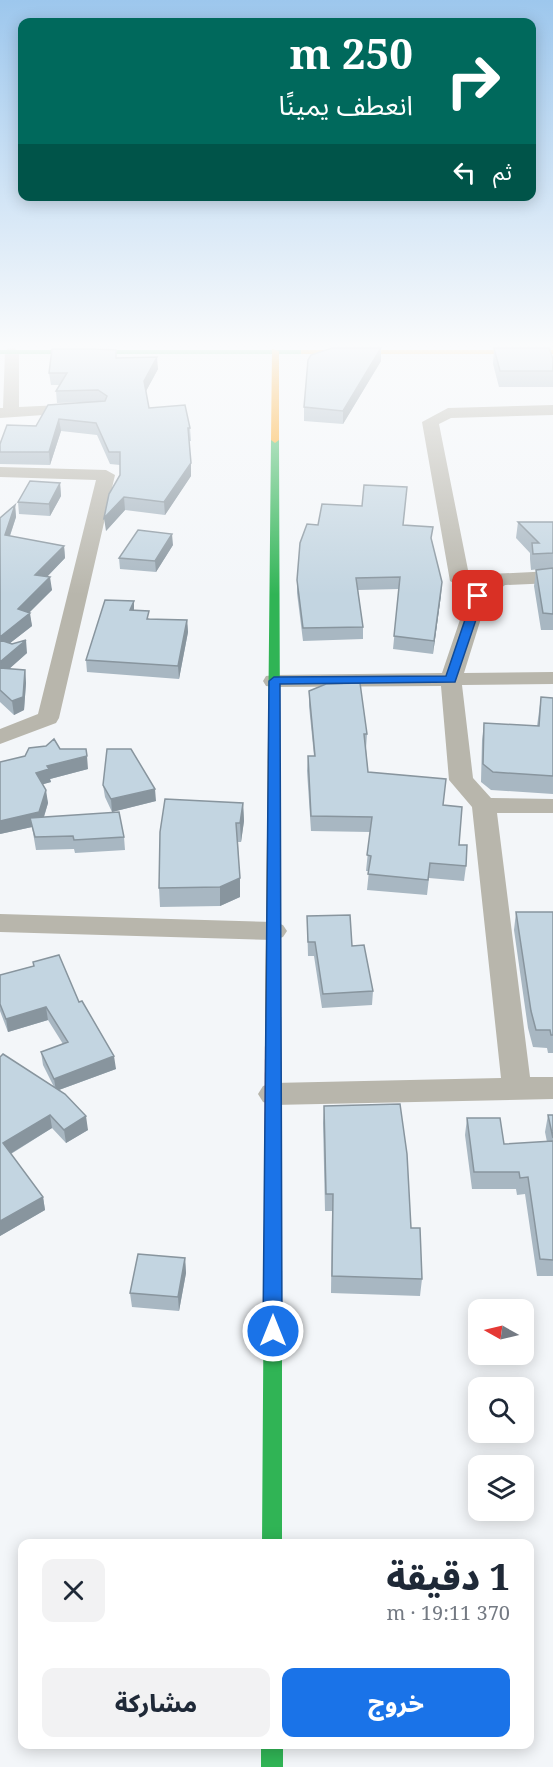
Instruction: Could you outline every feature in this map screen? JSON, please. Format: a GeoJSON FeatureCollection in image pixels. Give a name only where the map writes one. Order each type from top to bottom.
{"type":"FeatureCollection","features":[{"type":"Feature","properties":{"kind":"main road"},"geometry":{"type":"LineString","coordinates":[[272,1539],[275,430]]}},
{"type":"Feature","properties":{"kind":"main road"},"geometry":{"type":"LineString","coordinates":[[272,1749],[272,1767]]}},
{"type":"Feature","properties":{"kind":"street"},"geometry":{"type":"LineString","coordinates":[[432,430],[460,581],[553,577]]}},
{"type":"Feature","properties":{"kind":"street"},"geometry":{"type":"LineString","coordinates":[[0,472],[106,475],[48,718],[0,737]]}},
{"type":"Feature","properties":{"kind":"street"},"geometry":{"type":"LineString","coordinates":[[500,579],[478,596],[451,679],[461,780],[484,805],[517,1090]]}},
{"type":"Feature","properties":{"kind":"street"},"geometry":{"type":"LineString","coordinates":[[274,681],[553,678]]}},
{"type":"Feature","properties":{"kind":"street"},"geometry":{"type":"LineString","coordinates":[[484,805],[553,806]]}},
{"type":"Feature","properties":{"kind":"street"},"geometry":{"type":"LineString","coordinates":[[0,922],[274,931]]}},
{"type":"Feature","properties":{"kind":"street"},"geometry":{"type":"LineString","coordinates":[[273,1094],[553,1088]]}},
{"type":"Feature","properties":{"kind":"building"},"geometry":{"type":"Polygon","coordinates":[[[5,430],[56,430],[49,452],[0,452],[0,444],[5,430]]]}},
{"type":"Feature","properties":{"kind":"building"},"geometry":{"type":"Polygon","coordinates":[[[99,430],[188,430],[191,463],[164,502],[124,497],[104,518],[109,494],[120,475],[120,452],[109,452],[99,430]]]}},
{"type":"Feature","properties":{"kind":"building"},"geometry":{"type":"Polygon","coordinates":[[[30,481],[60,483],[49,504],[18,502],[30,481]]]}},
{"type":"Feature","properties":{"kind":"building"},"geometry":{"type":"Polygon","coordinates":[[[364,485],[407,487],[403,525],[433,527],[431,538],[442,582],[434,641],[394,636],[400,577],[356,578],[363,627],[303,628],[297,580],[300,543],[307,524],[318,525],[322,504],[362,506],[364,485]]]}},
{"type":"Feature","properties":{"kind":"building"},"geometry":{"type":"Polygon","coordinates":[[[15,505],[5,535],[64,546],[35,575],[50,577],[18,609],[30,613],[0,637],[0,518],[15,505]]]}},
{"type":"Feature","properties":{"kind":"building"},"geometry":{"type":"Polygon","coordinates":[[[518,522],[553,522],[553,553],[533,554],[532,543],[539,543],[518,522]]]}},
{"type":"Feature","properties":{"kind":"building"},"geometry":{"type":"Polygon","coordinates":[[[138,530],[172,534],[155,561],[119,558],[138,530]]]}},
{"type":"Feature","properties":{"kind":"building"},"geometry":{"type":"Polygon","coordinates":[[[553,568],[553,614],[543,613],[536,570],[553,568]]]}},
{"type":"Feature","properties":{"kind":"building"},"geometry":{"type":"Polygon","coordinates":[[[105,600],[134,601],[130,610],[149,611],[147,619],[187,620],[178,666],[86,660],[105,600]]]}},
{"type":"Feature","properties":{"kind":"building"},"geometry":{"type":"Polygon","coordinates":[[[0,640],[12,644],[26,640],[0,662],[0,640]]]}},
{"type":"Feature","properties":{"kind":"building"},"geometry":{"type":"Polygon","coordinates":[[[0,668],[25,670],[23,697],[12,701],[0,690],[0,668]]]}},
{"type":"Feature","properties":{"kind":"building"},"geometry":{"type":"Polygon","coordinates":[[[360,683],[367,734],[364,734],[368,772],[446,779],[443,805],[462,807],[459,845],[467,845],[466,866],[430,863],[428,880],[368,874],[371,856],[367,855],[372,817],[311,816],[308,756],[315,756],[309,691],[326,684],[360,683]]]}},
{"type":"Feature","properties":{"kind":"building"},"geometry":{"type":"Polygon","coordinates":[[[541,697],[553,698],[553,776],[493,772],[483,764],[484,723],[539,726],[541,697]]]}},
{"type":"Feature","properties":{"kind":"building"},"geometry":{"type":"Polygon","coordinates":[[[54,739],[60,749],[86,749],[87,756],[47,766],[49,769],[36,773],[46,790],[39,812],[0,821],[0,762],[25,756],[29,748],[46,746],[54,739]]]}},
{"type":"Feature","properties":{"kind":"building"},"geometry":{"type":"Polygon","coordinates":[[[107,749],[131,749],[155,789],[111,799],[103,785],[107,749]]]}},
{"type":"Feature","properties":{"kind":"building"},"geometry":{"type":"Polygon","coordinates":[[[165,799],[243,803],[240,823],[236,823],[240,878],[220,887],[159,888],[160,832],[165,799]]]}},
{"type":"Feature","properties":{"kind":"building"},"geometry":{"type":"Polygon","coordinates":[[[119,812],[124,837],[74,840],[73,836],[35,837],[30,818],[119,812]]]}},
{"type":"Feature","properties":{"kind":"building"},"geometry":{"type":"Polygon","coordinates":[[[516,912],[553,912],[553,1035],[550,1030],[536,1030],[516,912]]]}},
{"type":"Feature","properties":{"kind":"building"},"geometry":{"type":"Polygon","coordinates":[[[350,915],[352,946],[364,945],[373,991],[323,994],[315,942],[308,942],[307,916],[350,915]]]}},
{"type":"Feature","properties":{"kind":"building"},"geometry":{"type":"Polygon","coordinates":[[[59,955],[79,1002],[82,1001],[114,1056],[54,1079],[41,1052],[68,1042],[46,1007],[6,1019],[0,1004],[0,975],[34,966],[33,962],[59,955]]]}},
{"type":"Feature","properties":{"kind":"building"},"geometry":{"type":"Polygon","coordinates":[[[3,1054],[65,1094],[86,1116],[64,1130],[50,1115],[3,1143],[43,1197],[0,1221],[0,1057],[3,1054]]]}},
{"type":"Feature","properties":{"kind":"building"},"geometry":{"type":"Polygon","coordinates":[[[400,1104],[407,1154],[411,1228],[420,1228],[422,1279],[332,1276],[333,1194],[326,1194],[324,1106],[400,1104]]]}},
{"type":"Feature","properties":{"kind":"building"},"geometry":{"type":"Polygon","coordinates":[[[548,1115],[553,1115],[553,1138],[548,1115]]]}},
{"type":"Feature","properties":{"kind":"building"},"geometry":{"type":"Polygon","coordinates":[[[467,1118],[500,1118],[504,1144],[553,1141],[553,1260],[540,1259],[528,1177],[520,1178],[519,1172],[474,1172],[467,1118]]]}},
{"type":"Feature","properties":{"kind":"building"},"geometry":{"type":"Polygon","coordinates":[[[138,1254],[185,1258],[178,1297],[130,1293],[138,1254]]]}},
{"type":"Feature","properties":{"kind":"traffic: fast"},"geometry":{"type":"LineString","coordinates":[[274,737],[275,440]]}},
{"type":"Feature","properties":{"kind":"traffic: fast"},"geometry":{"type":"LineString","coordinates":[[272,1539],[273,1250]]}},
{"type":"Feature","properties":{"kind":"traffic: fast"},"geometry":{"type":"LineString","coordinates":[[272,1749],[272,1767]]}},
{"type":"Feature","properties":{"kind":"traffic: slow"},"geometry":{"type":"LineString","coordinates":[[275,430],[275,440]]}},
{"type":"Feature","properties":{"kind":"traffic: slow"},"geometry":{"type":"LineString","coordinates":[[273,1040],[274,737]]}},
{"type":"Feature","properties":{"kind":"traffic: jam"},"geometry":{"type":"LineString","coordinates":[[273,1040],[273,1250]]}},
{"type":"Feature","properties":{"kind":"route"},"geometry":{"type":"LineString","coordinates":[[273,1331],[274,681],[451,679],[478,596]]}}]}
